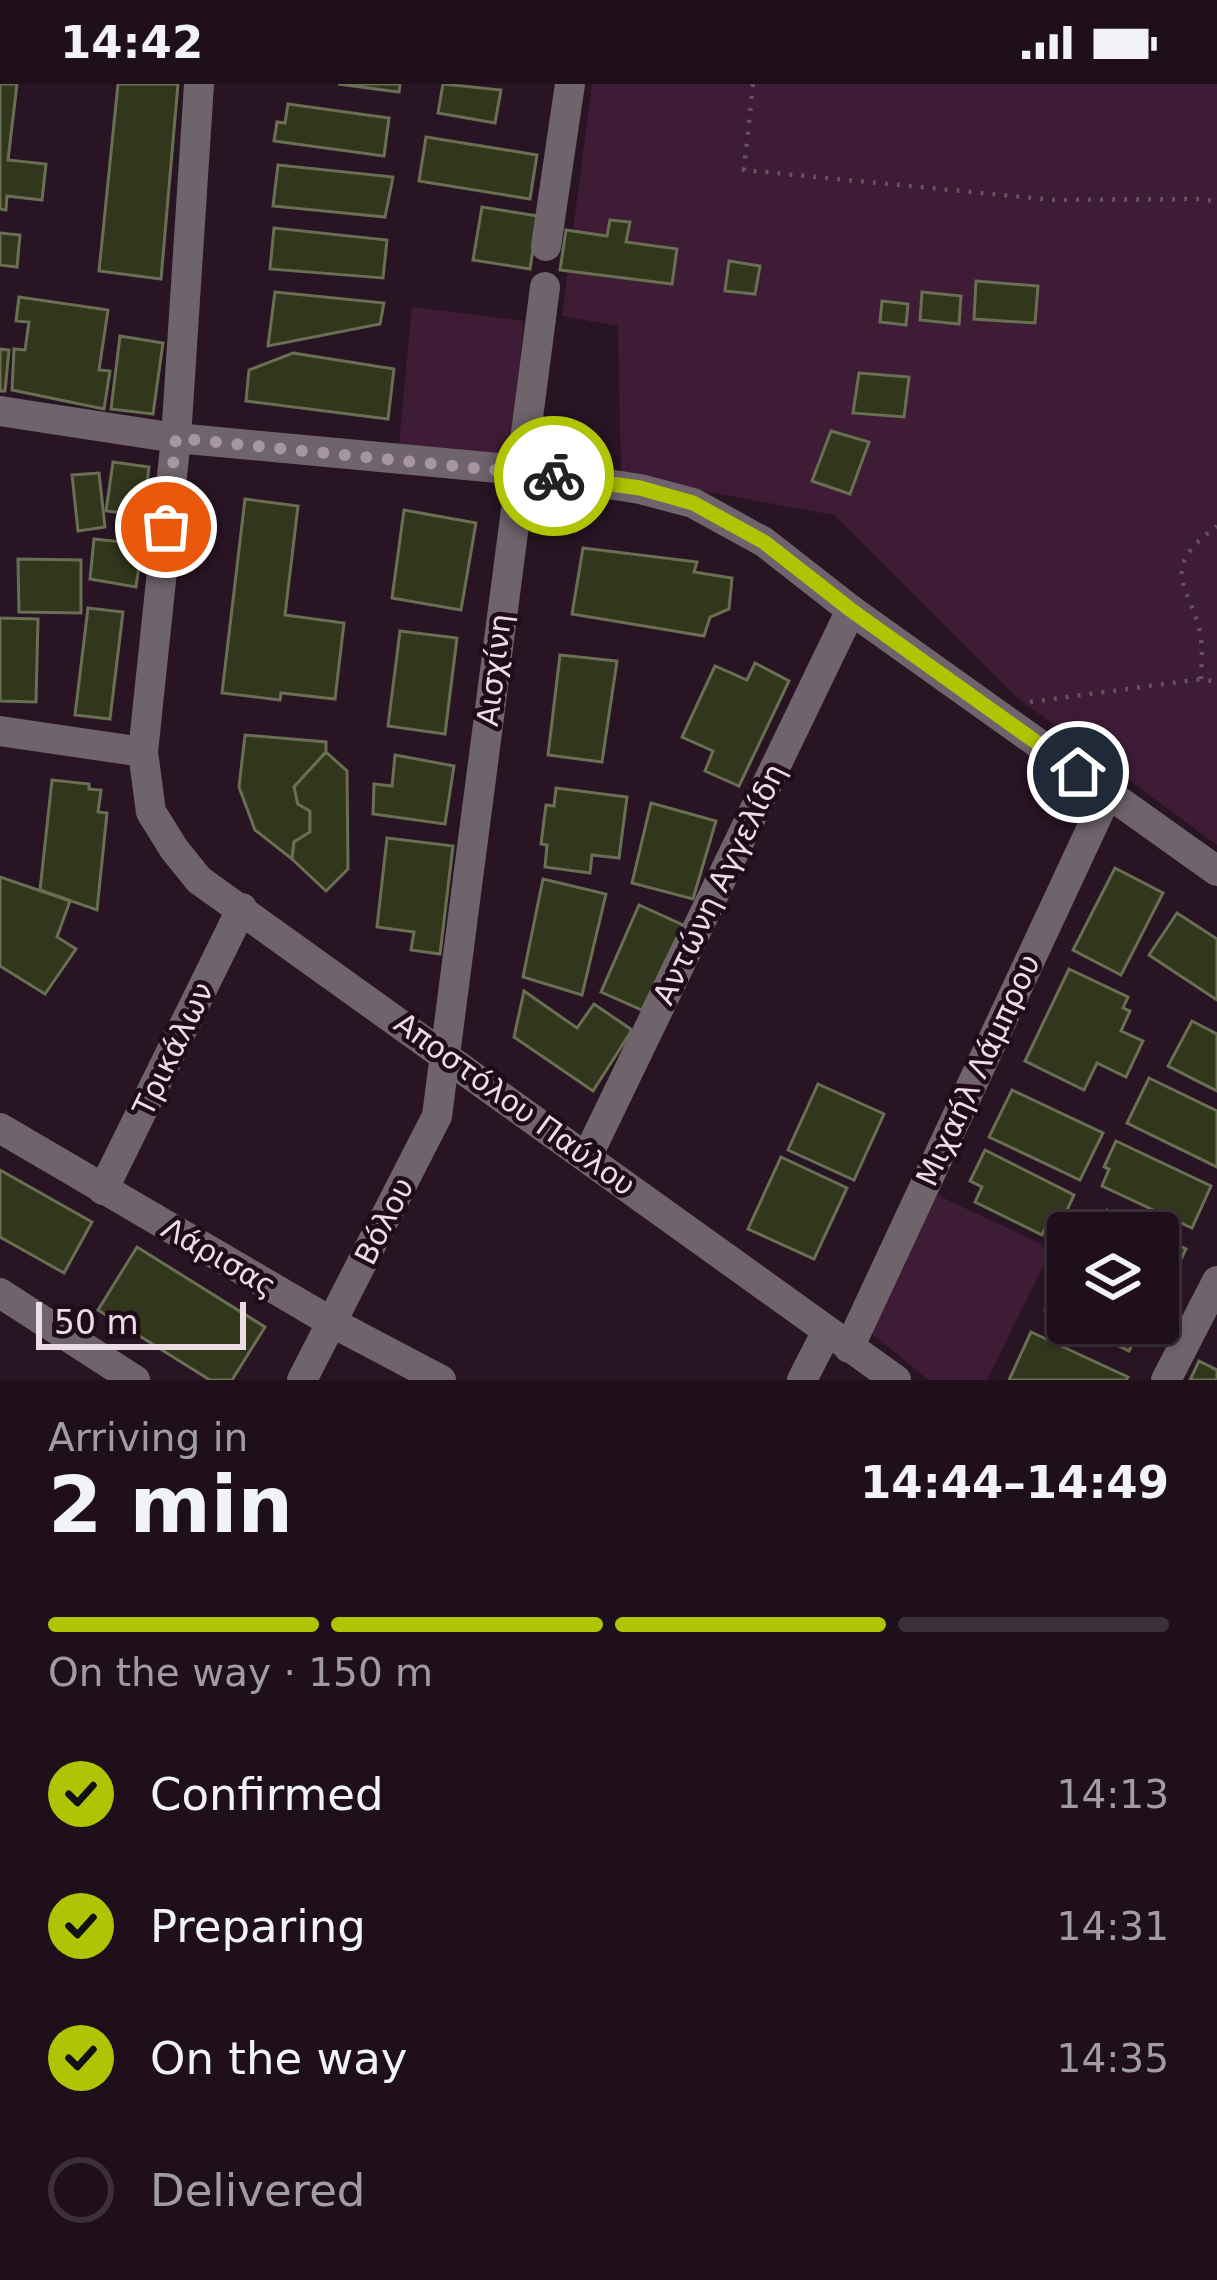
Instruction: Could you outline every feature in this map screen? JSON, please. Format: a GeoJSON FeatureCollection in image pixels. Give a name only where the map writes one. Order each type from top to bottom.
{"type":"FeatureCollection","features":[{"type":"Feature","properties":{"kind":"street"},"geometry":{"type":"LineString","coordinates":[[0,731],[142,752],[176,438],[199,84]]}},
{"type":"Feature","properties":{"kind":"street"},"geometry":{"type":"LineString","coordinates":[[546,246],[570,84]]}},
{"type":"Feature","properties":{"kind":"street","name":"Αισχίνη"},"geometry":{"type":"LineString","coordinates":[[446,1054],[545,287]]}},
{"type":"Feature","properties":{"kind":"street"},"geometry":{"type":"LineString","coordinates":[[0,411],[176,438],[519,470],[640,488],[693,503],[764,542],[851,610],[1217,871]]}},
{"type":"Feature","properties":{"kind":"street","name":"Αντώνη Αγγελίδη"},"geometry":{"type":"LineString","coordinates":[[587,1157],[851,610]]}},
{"type":"Feature","properties":{"kind":"street","name":"Αποστόλου Παύλου"},"geometry":{"type":"LineString","coordinates":[[142,752],[151,812],[200,880],[896,1380]]}},
{"type":"Feature","properties":{"kind":"street","name":"Μιχαήλ Λάμπρου"},"geometry":{"type":"LineString","coordinates":[[802,1380],[838,1339],[1108,794]]}},
{"type":"Feature","properties":{"kind":"street","name":"Τρικάλων"},"geometry":{"type":"LineString","coordinates":[[104,1190],[242,908]]}},
{"type":"Feature","properties":{"kind":"street","name":"Βόλου"},"geometry":{"type":"LineString","coordinates":[[302,1380],[436,1116],[446,1054]]}},
{"type":"Feature","properties":{"kind":"street","name":"Λάρισας"},"geometry":{"type":"LineString","coordinates":[[0,1128],[333,1323],[441,1380]]}},
{"type":"Feature","properties":{"kind":"street"},"geometry":{"type":"LineString","coordinates":[[1166,1380],[1217,1281]]}},
{"type":"Feature","properties":{"kind":"street"},"geometry":{"type":"LineString","coordinates":[[0,1293],[135,1380]]}},
{"type":"Feature","properties":{"kind":"path"},"geometry":{"type":"LineString","coordinates":[[753,84],[744,170],[1054,200],[1217,202]]}},
{"type":"Feature","properties":{"kind":"path"},"geometry":{"type":"LineString","coordinates":[[1201,679],[1202,636],[1181,587],[1189,554],[1217,526]]}},
{"type":"Feature","properties":{"kind":"path"},"geometry":{"type":"LineString","coordinates":[[989,707],[1201,679],[1217,682]]}},
{"type":"Feature","properties":{"kind":"shaded area"},"geometry":{"type":"Polygon","coordinates":[[[592,84],[1217,84],[1217,845],[1015,696],[834,515],[621,476],[618,326],[562,316],[592,84]]]}},
{"type":"Feature","properties":{"kind":"shaded area"},"geometry":{"type":"Polygon","coordinates":[[[412,307],[524,321],[509,465],[399,444],[412,307]]]}},
{"type":"Feature","properties":{"kind":"shaded area"},"geometry":{"type":"Polygon","coordinates":[[[937,1195],[1047,1247],[1047,1259],[987,1380],[929,1380],[872,1334],[937,1195]]]}},
{"type":"Feature","properties":{"kind":"building"},"geometry":{"type":"Polygon","coordinates":[[[0,84],[17,84],[8,160],[46,164],[42,200],[7,196],[6,210],[0,209],[0,84]]]}},
{"type":"Feature","properties":{"kind":"building"},"geometry":{"type":"Polygon","coordinates":[[[118,84],[178,84],[161,279],[99,271],[118,84]]]}},
{"type":"Feature","properties":{"kind":"building"},"geometry":{"type":"Polygon","coordinates":[[[338,84],[400,84],[399,92],[338,84]]]}},
{"type":"Feature","properties":{"kind":"building"},"geometry":{"type":"Polygon","coordinates":[[[443,84],[501,90],[495,123],[438,113],[443,84]]]}},
{"type":"Feature","properties":{"kind":"building"},"geometry":{"type":"Polygon","coordinates":[[[288,104],[389,118],[384,156],[274,141],[277,122],[285,123],[288,104]]]}},
{"type":"Feature","properties":{"kind":"building"},"geometry":{"type":"Polygon","coordinates":[[[426,137],[537,155],[530,199],[419,181],[426,137]]]}},
{"type":"Feature","properties":{"kind":"building"},"geometry":{"type":"Polygon","coordinates":[[[278,165],[393,177],[385,217],[273,206],[278,165]]]}},
{"type":"Feature","properties":{"kind":"building"},"geometry":{"type":"Polygon","coordinates":[[[482,207],[538,216],[530,269],[473,260],[482,207]]]}},
{"type":"Feature","properties":{"kind":"building"},"geometry":{"type":"Polygon","coordinates":[[[610,220],[630,222],[626,242],[677,249],[672,284],[560,270],[566,230],[607,236],[610,220]]]}},
{"type":"Feature","properties":{"kind":"building"},"geometry":{"type":"Polygon","coordinates":[[[274,228],[387,240],[383,278],[270,269],[274,228]]]}},
{"type":"Feature","properties":{"kind":"building"},"geometry":{"type":"Polygon","coordinates":[[[0,233],[20,235],[17,267],[0,265],[0,233]]]}},
{"type":"Feature","properties":{"kind":"building"},"geometry":{"type":"Polygon","coordinates":[[[729,261],[760,266],[755,294],[725,291],[729,261]]]}},
{"type":"Feature","properties":{"kind":"building"},"geometry":{"type":"Polygon","coordinates":[[[976,281],[1038,286],[1035,323],[974,319],[976,281]]]}},
{"type":"Feature","properties":{"kind":"building"},"geometry":{"type":"Polygon","coordinates":[[[275,292],[384,303],[380,324],[268,346],[275,292]]]}},
{"type":"Feature","properties":{"kind":"building"},"geometry":{"type":"Polygon","coordinates":[[[922,292],[961,296],[959,324],[920,320],[922,292]]]}},
{"type":"Feature","properties":{"kind":"building"},"geometry":{"type":"Polygon","coordinates":[[[19,297],[108,310],[99,370],[110,371],[104,409],[12,390],[14,349],[25,350],[29,322],[16,321],[19,297]]]}},
{"type":"Feature","properties":{"kind":"building"},"geometry":{"type":"Polygon","coordinates":[[[882,301],[908,304],[906,325],[880,322],[882,301]]]}},
{"type":"Feature","properties":{"kind":"building"},"geometry":{"type":"Polygon","coordinates":[[[120,336],[163,343],[153,414],[111,409],[120,336]]]}},
{"type":"Feature","properties":{"kind":"building"},"geometry":{"type":"Polygon","coordinates":[[[0,349],[9,350],[5,391],[0,391],[0,349]]]}},
{"type":"Feature","properties":{"kind":"building"},"geometry":{"type":"Polygon","coordinates":[[[293,353],[394,369],[388,419],[246,401],[249,370],[293,353]]]}},
{"type":"Feature","properties":{"kind":"building"},"geometry":{"type":"Polygon","coordinates":[[[859,373],[909,377],[904,417],[853,413],[859,373]]]}},
{"type":"Feature","properties":{"kind":"building"},"geometry":{"type":"Polygon","coordinates":[[[831,431],[869,442],[850,494],[812,481],[831,431]]]}},
{"type":"Feature","properties":{"kind":"building"},"geometry":{"type":"Polygon","coordinates":[[[113,462],[149,467],[143,515],[106,511],[113,462]]]}},
{"type":"Feature","properties":{"kind":"building"},"geometry":{"type":"Polygon","coordinates":[[[99,473],[105,527],[78,531],[72,475],[99,473]]]}},
{"type":"Feature","properties":{"kind":"building"},"geometry":{"type":"Polygon","coordinates":[[[245,499],[298,506],[285,615],[344,623],[335,699],[281,693],[280,700],[222,693],[245,499]]]}},
{"type":"Feature","properties":{"kind":"building"},"geometry":{"type":"Polygon","coordinates":[[[404,510],[476,523],[461,610],[392,598],[404,510]]]}},
{"type":"Feature","properties":{"kind":"building"},"geometry":{"type":"Polygon","coordinates":[[[94,539],[142,544],[136,587],[90,579],[94,539]]]}},
{"type":"Feature","properties":{"kind":"building"},"geometry":{"type":"Polygon","coordinates":[[[583,548],[697,562],[694,572],[732,578],[729,609],[710,617],[704,636],[572,614],[583,548]]]}},
{"type":"Feature","properties":{"kind":"building"},"geometry":{"type":"Polygon","coordinates":[[[18,559],[81,560],[81,613],[19,612],[18,559]]]}},
{"type":"Feature","properties":{"kind":"building"},"geometry":{"type":"Polygon","coordinates":[[[88,608],[123,612],[110,719],[75,715],[88,608]]]}},
{"type":"Feature","properties":{"kind":"building"},"geometry":{"type":"Polygon","coordinates":[[[0,618],[38,619],[36,702],[0,701],[0,618]]]}},
{"type":"Feature","properties":{"kind":"building"},"geometry":{"type":"Polygon","coordinates":[[[400,631],[457,638],[445,734],[388,726],[400,631]]]}},
{"type":"Feature","properties":{"kind":"building"},"geometry":{"type":"Polygon","coordinates":[[[560,655],[617,661],[602,762],[548,755],[560,655]]]}},
{"type":"Feature","properties":{"kind":"building"},"geometry":{"type":"Polygon","coordinates":[[[755,663],[789,681],[739,786],[705,771],[713,751],[682,737],[715,666],[747,680],[755,663]]]}},
{"type":"Feature","properties":{"kind":"building"},"geometry":{"type":"Polygon","coordinates":[[[245,735],[326,742],[326,752],[294,787],[298,804],[310,811],[310,832],[294,842],[292,859],[255,830],[239,787],[245,735]]]}},
{"type":"Feature","properties":{"kind":"building"},"geometry":{"type":"Polygon","coordinates":[[[326,752],[347,771],[348,869],[326,891],[292,859],[294,842],[310,832],[310,811],[298,804],[294,787],[326,752]]]}},
{"type":"Feature","properties":{"kind":"building"},"geometry":{"type":"Polygon","coordinates":[[[395,755],[454,766],[445,824],[373,814],[374,784],[392,786],[395,755]]]}},
{"type":"Feature","properties":{"kind":"building"},"geometry":{"type":"Polygon","coordinates":[[[52,780],[101,790],[98,812],[107,813],[97,910],[40,890],[52,780]]]}},
{"type":"Feature","properties":{"kind":"building"},"geometry":{"type":"Polygon","coordinates":[[[556,788],[627,797],[619,858],[592,855],[590,873],[545,867],[547,845],[541,844],[546,805],[554,806],[556,788]]]}},
{"type":"Feature","properties":{"kind":"building"},"geometry":{"type":"Polygon","coordinates":[[[651,803],[716,821],[693,899],[632,883],[651,803]]]}},
{"type":"Feature","properties":{"kind":"building"},"geometry":{"type":"Polygon","coordinates":[[[387,838],[453,846],[440,954],[411,950],[414,932],[377,927],[387,838]]]}},
{"type":"Feature","properties":{"kind":"building"},"geometry":{"type":"Polygon","coordinates":[[[1115,868],[1163,893],[1121,975],[1073,950],[1115,868]]]}},
{"type":"Feature","properties":{"kind":"building"},"geometry":{"type":"Polygon","coordinates":[[[0,877],[70,901],[57,937],[76,949],[45,994],[0,966],[0,877]]]}},
{"type":"Feature","properties":{"kind":"building"},"geometry":{"type":"Polygon","coordinates":[[[543,879],[606,894],[582,995],[523,977],[543,879]]]}},
{"type":"Feature","properties":{"kind":"building"},"geometry":{"type":"Polygon","coordinates":[[[639,905],[683,925],[642,1010],[601,992],[639,905]]]}},
{"type":"Feature","properties":{"kind":"building"},"geometry":{"type":"Polygon","coordinates":[[[1177,913],[1217,939],[1217,1000],[1149,955],[1177,913]]]}},
{"type":"Feature","properties":{"kind":"building"},"geometry":{"type":"Polygon","coordinates":[[[1069,969],[1128,997],[1123,1008],[1130,1011],[1121,1031],[1143,1041],[1126,1077],[1097,1063],[1084,1090],[1025,1061],[1069,969]]]}},
{"type":"Feature","properties":{"kind":"building"},"geometry":{"type":"Polygon","coordinates":[[[524,991],[577,1028],[594,1004],[632,1030],[593,1091],[514,1037],[524,991]]]}},
{"type":"Feature","properties":{"kind":"building"},"geometry":{"type":"Polygon","coordinates":[[[1192,1021],[1217,1034],[1217,1091],[1168,1066],[1192,1021]]]}},
{"type":"Feature","properties":{"kind":"building"},"geometry":{"type":"Polygon","coordinates":[[[1149,1078],[1217,1111],[1217,1167],[1127,1123],[1149,1078]]]}},
{"type":"Feature","properties":{"kind":"building"},"geometry":{"type":"Polygon","coordinates":[[[818,1084],[884,1114],[854,1180],[788,1150],[818,1084]]]}},
{"type":"Feature","properties":{"kind":"building"},"geometry":{"type":"Polygon","coordinates":[[[1012,1090],[1103,1133],[1080,1180],[989,1137],[1012,1090]]]}},
{"type":"Feature","properties":{"kind":"building"},"geometry":{"type":"Polygon","coordinates":[[[1116,1141],[1211,1186],[1192,1228],[1179,1222],[1179,1212],[1158,1212],[1102,1186],[1109,1169],[1104,1167],[1116,1141]]]}},
{"type":"Feature","properties":{"kind":"building"},"geometry":{"type":"Polygon","coordinates":[[[985,1150],[1074,1195],[1066,1212],[1047,1212],[1042,1235],[975,1202],[982,1187],[970,1181],[985,1150]]]}},
{"type":"Feature","properties":{"kind":"building"},"geometry":{"type":"Polygon","coordinates":[[[781,1157],[847,1188],[814,1259],[748,1229],[781,1157]]]}},
{"type":"Feature","properties":{"kind":"building"},"geometry":{"type":"Polygon","coordinates":[[[0,1170],[92,1222],[64,1273],[0,1237],[0,1170]]]}},
{"type":"Feature","properties":{"kind":"building"},"geometry":{"type":"Polygon","coordinates":[[[137,1247],[265,1327],[232,1380],[210,1380],[98,1310],[137,1247]]]}},
{"type":"Feature","properties":{"kind":"building"},"geometry":{"type":"Polygon","coordinates":[[[1031,1332],[1047,1339],[1047,1344],[1057,1344],[1128,1377],[1126,1380],[1009,1380],[1031,1332]]]}},
{"type":"Feature","properties":{"kind":"building"},"geometry":{"type":"Polygon","coordinates":[[[1199,1361],[1217,1370],[1217,1380],[1190,1380],[1199,1361]]]}},
{"type":"Feature","properties":{"kind":"way so far"},"geometry":{"type":"LineString","coordinates":[[166,527],[176,438],[554,476]]}},
{"type":"Feature","properties":{"kind":"route"},"geometry":{"type":"LineString","coordinates":[[554,476],[640,488],[693,503],[764,542],[1078,772]]}}]}
